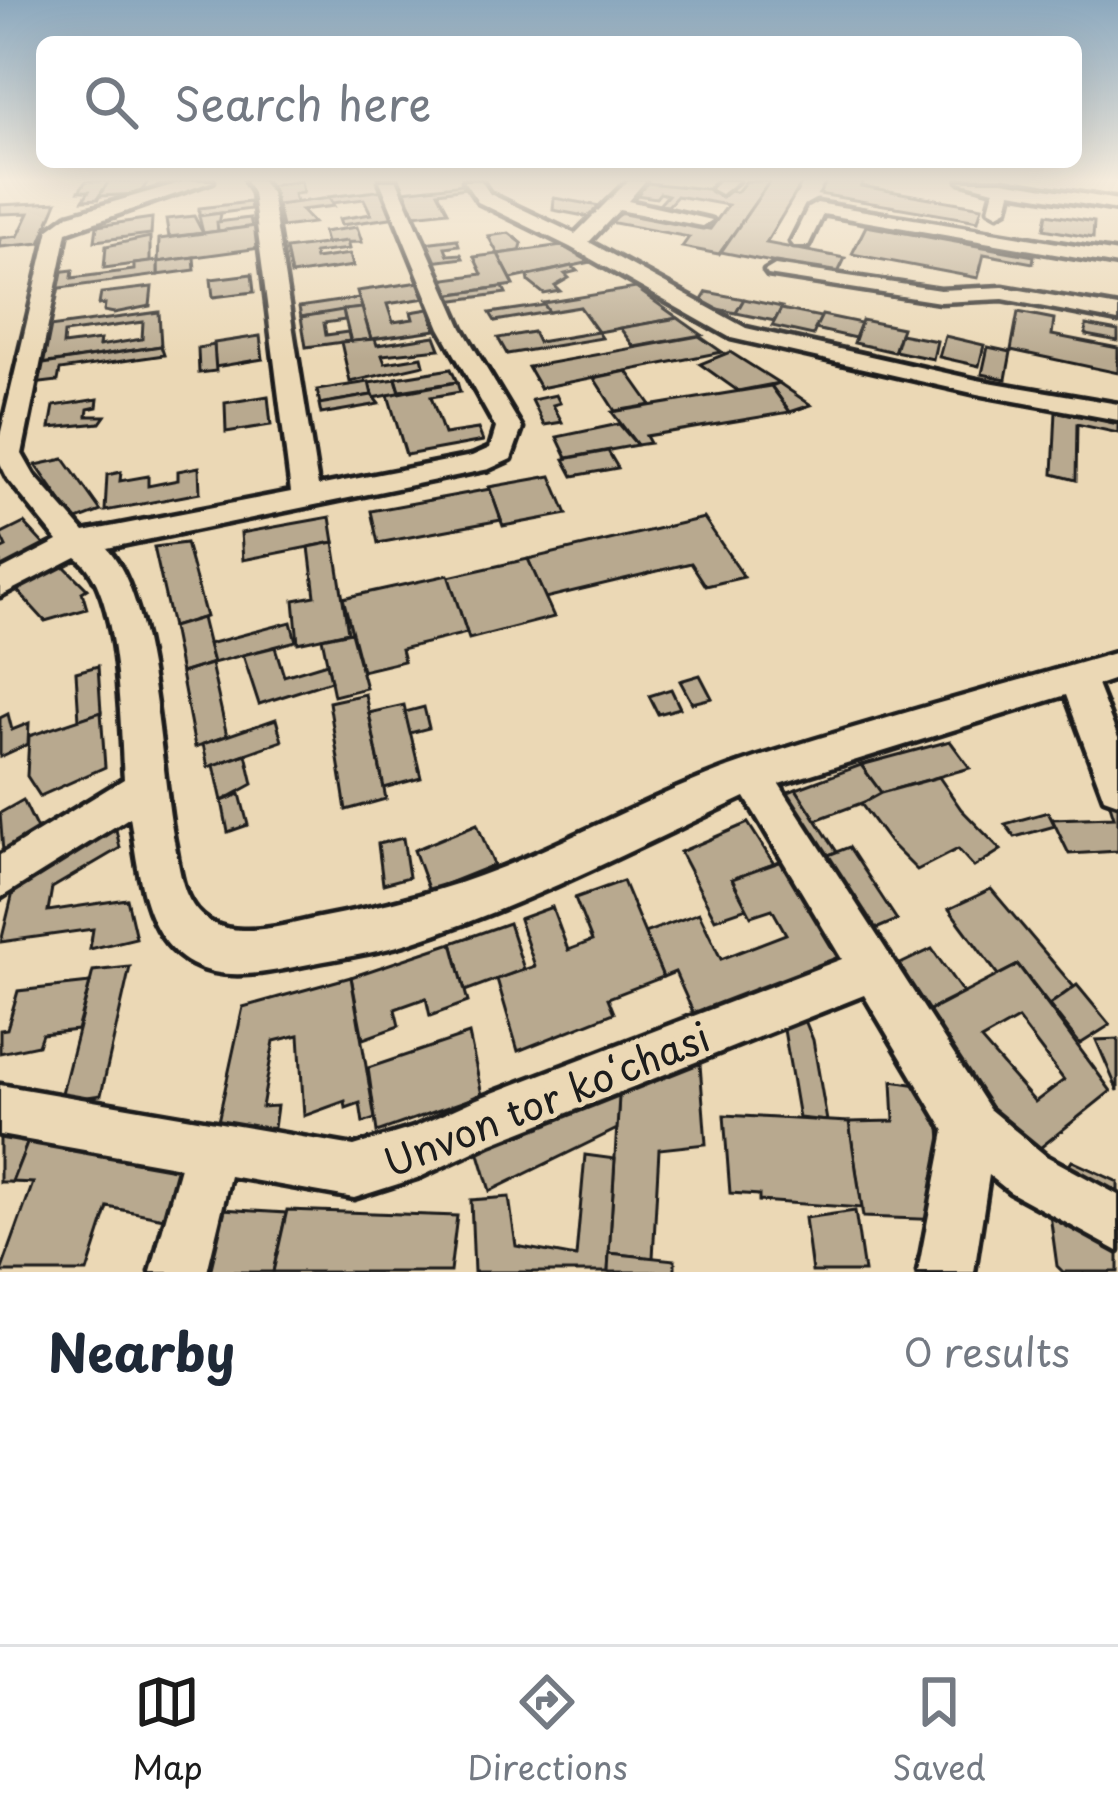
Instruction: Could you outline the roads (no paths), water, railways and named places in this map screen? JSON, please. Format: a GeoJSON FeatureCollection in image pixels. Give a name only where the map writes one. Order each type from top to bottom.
{"type":"FeatureCollection","features":[{"type":"Feature","properties":{"kind":"street"},"geometry":{"type":"LineString","coordinates":[[57,240],[13,370],[9,454],[22,479],[76,544],[106,566],[129,643],[144,787],[166,899],[180,925],[204,947],[235,952],[275,949],[405,923],[508,885],[753,776],[1118,665]]}},
{"type":"Feature","properties":{"kind":"street"},"geometry":{"type":"LineString","coordinates":[[269,240],[306,500]]}},
{"type":"Feature","properties":{"kind":"street"},"geometry":{"type":"LineString","coordinates":[[0,585],[76,544],[479,464],[502,453],[508,428],[451,328],[413,240]]}},
{"type":"Feature","properties":{"kind":"street"},"geometry":{"type":"LineString","coordinates":[[572,240],[739,333],[977,387],[1118,412]]}},
{"type":"Feature","properties":{"kind":"street"},"geometry":{"type":"LineString","coordinates":[[1006,240],[1118,259]]}},
{"type":"Feature","properties":{"kind":"street"},"geometry":{"type":"LineString","coordinates":[[1086,254],[1088,298]]}},
{"type":"Feature","properties":{"kind":"street"},"geometry":{"type":"LineString","coordinates":[[776,271],[940,296],[1003,293],[1118,314]]}},
{"type":"Feature","properties":{"kind":"street"},"geometry":{"type":"LineString","coordinates":[[1076,675],[1118,786]]}},
{"type":"Feature","properties":{"kind":"street"},"geometry":{"type":"LineString","coordinates":[[753,776],[970,1127],[1028,1174],[1118,1224]]}},
{"type":"Feature","properties":{"kind":"street"},"geometry":{"type":"LineString","coordinates":[[0,878],[144,787]]}},
{"type":"Feature","properties":{"kind":"street","name":"Unvon tor koʻchasi"},"geometry":{"type":"LineString","coordinates":[[0,1109],[354,1172],[386,1165],[476,1124],[871,970]]}},
{"type":"Feature","properties":{"kind":"street"},"geometry":{"type":"LineString","coordinates":[[946,1272],[970,1127]]}},
{"type":"Feature","properties":{"kind":"street"},"geometry":{"type":"LineString","coordinates":[[179,1272],[211,1148]]}}]}
